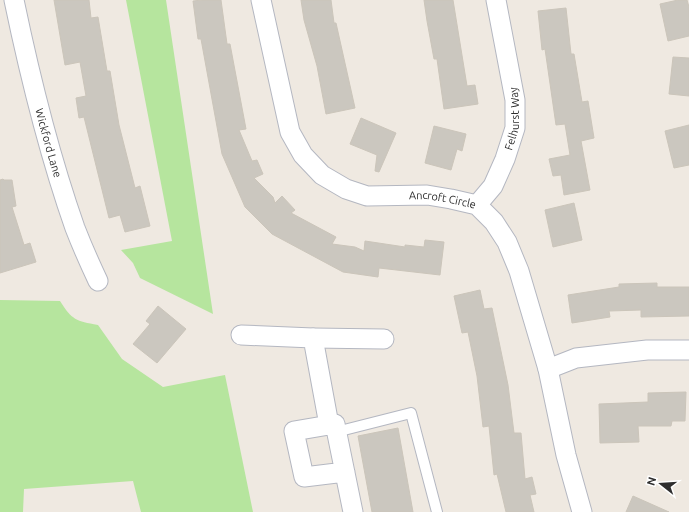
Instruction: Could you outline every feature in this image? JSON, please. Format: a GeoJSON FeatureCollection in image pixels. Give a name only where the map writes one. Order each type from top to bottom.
{"type":"FeatureCollection","features":[{"type":"Feature","properties":{"kind":"street","name":"Wickford Lane"},"geometry":{"type":"LineString","coordinates":[[14,0],[24,49],[53,159],[76,230],[98,281]]}},
{"type":"Feature","properties":{"kind":"street","name":"Ancroft Circle"},"geometry":{"type":"LineString","coordinates":[[261,0],[290,132],[302,155],[322,175],[346,189],[367,196],[427,195],[477,205],[494,222],[507,242],[519,271],[548,369],[566,455],[582,512]]}},
{"type":"Feature","properties":{"kind":"street","name":"Felhurst Way"},"geometry":{"type":"LineString","coordinates":[[477,205],[493,186],[505,159],[515,128],[515,100],[496,0]]}},
{"type":"Feature","properties":{"kind":"street"},"geometry":{"type":"LineString","coordinates":[[241,335],[384,339]]}},
{"type":"Feature","properties":{"kind":"street"},"geometry":{"type":"LineString","coordinates":[[313,338],[353,512]]}},
{"type":"Feature","properties":{"kind":"street"},"geometry":{"type":"LineString","coordinates":[[548,369],[576,358],[647,350],[689,350]]}},
{"type":"Feature","properties":{"kind":"street"},"geometry":{"type":"LineString","coordinates":[[333,429],[294,431],[304,477],[345,472]]}},
{"type":"Feature","properties":{"kind":"lane"},"geometry":{"type":"LineString","coordinates":[[333,429],[411,413],[437,512]]}},
{"type":"Feature","properties":{"kind":"green space"},"geometry":{"type":"Polygon","coordinates":[[[126,0],[166,0],[213,314],[140,278],[133,263],[121,250],[172,241],[126,0]]]}},
{"type":"Feature","properties":{"kind":"green space"},"geometry":{"type":"Polygon","coordinates":[[[0,300],[60,301],[75,319],[98,325],[122,359],[163,387],[225,375],[253,512],[141,512],[133,481],[24,489],[23,512],[0,512],[0,300]]]}},
{"type":"Feature","properties":{"kind":"building"},"geometry":{"type":"Polygon","coordinates":[[[54,0],[89,0],[91,18],[98,17],[107,71],[110,71],[119,125],[135,188],[140,186],[150,226],[125,232],[120,215],[109,218],[84,117],[79,118],[76,98],[86,96],[80,62],[65,65],[54,0]]]}},
{"type":"Feature","properties":{"kind":"building"},"geometry":{"type":"Polygon","coordinates":[[[221,0],[227,44],[230,44],[246,129],[239,130],[252,161],[257,160],[263,174],[254,178],[273,197],[275,203],[282,196],[295,210],[291,213],[336,237],[332,244],[355,247],[364,251],[365,241],[405,247],[405,245],[424,247],[425,240],[444,242],[440,275],[379,268],[378,277],[343,272],[272,234],[245,207],[222,154],[201,39],[198,39],[193,1],[221,0]]]}},
{"type":"Feature","properties":{"kind":"building"},"geometry":{"type":"Polygon","coordinates":[[[301,0],[331,0],[334,23],[336,23],[355,108],[326,114],[317,66],[304,20],[301,0]]]}},
{"type":"Feature","properties":{"kind":"building"},"geometry":{"type":"Polygon","coordinates":[[[424,0],[453,0],[467,86],[475,85],[478,104],[444,109],[437,59],[434,59],[424,0]]]}},
{"type":"Feature","properties":{"kind":"building"},"geometry":{"type":"Polygon","coordinates":[[[678,0],[687,0],[689,7],[689,36],[668,41],[660,4],[678,0]]]}},
{"type":"Feature","properties":{"kind":"building"},"geometry":{"type":"Polygon","coordinates":[[[566,8],[571,54],[574,54],[582,102],[588,101],[594,138],[581,141],[590,190],[564,195],[561,175],[553,176],[549,159],[570,155],[565,124],[556,125],[545,49],[542,50],[538,11],[566,8]]]}},
{"type":"Feature","properties":{"kind":"building"},"geometry":{"type":"Polygon","coordinates":[[[673,57],[689,58],[689,96],[669,94],[673,57]]]}},
{"type":"Feature","properties":{"kind":"building"},"geometry":{"type":"Polygon","coordinates":[[[361,118],[396,133],[379,172],[375,171],[377,155],[350,144],[361,118]]]}},
{"type":"Feature","properties":{"kind":"building"},"geometry":{"type":"Polygon","coordinates":[[[689,125],[689,165],[674,168],[665,131],[689,125]]]}},
{"type":"Feature","properties":{"kind":"building"},"geometry":{"type":"Polygon","coordinates":[[[434,126],[466,134],[462,151],[457,149],[451,170],[425,163],[434,126]]]}},
{"type":"Feature","properties":{"kind":"building"},"geometry":{"type":"Polygon","coordinates":[[[0,180],[12,180],[16,206],[12,207],[24,245],[30,243],[36,262],[0,273],[0,180]]]}},
{"type":"Feature","properties":{"kind":"building"},"geometry":{"type":"Polygon","coordinates":[[[574,203],[582,240],[553,247],[545,210],[574,203]]]}},
{"type":"Feature","properties":{"kind":"building"},"geometry":{"type":"Polygon","coordinates":[[[657,283],[657,287],[689,287],[689,316],[641,317],[641,310],[609,311],[610,317],[572,323],[568,295],[619,287],[619,284],[657,283]]]}},
{"type":"Feature","properties":{"kind":"building"},"geometry":{"type":"Polygon","coordinates":[[[480,290],[484,309],[492,308],[508,385],[514,433],[521,433],[525,479],[532,477],[536,494],[530,495],[534,512],[506,512],[497,474],[494,475],[489,426],[483,427],[477,376],[468,332],[462,333],[454,296],[480,290]]]}},
{"type":"Feature","properties":{"kind":"building"},"geometry":{"type":"Polygon","coordinates":[[[158,306],[186,329],[157,363],[133,344],[150,324],[146,321],[158,306]]]}},
{"type":"Feature","properties":{"kind":"building"},"geometry":{"type":"Polygon","coordinates":[[[686,392],[685,421],[672,421],[671,426],[638,426],[639,442],[600,443],[599,404],[648,402],[648,393],[686,392]]]}},
{"type":"Feature","properties":{"kind":"building"},"geometry":{"type":"Polygon","coordinates":[[[398,428],[413,512],[372,512],[358,436],[398,428]]]}},
{"type":"Feature","properties":{"kind":"building"},"geometry":{"type":"Polygon","coordinates":[[[633,496],[669,512],[626,512],[633,496]]]}}]}
